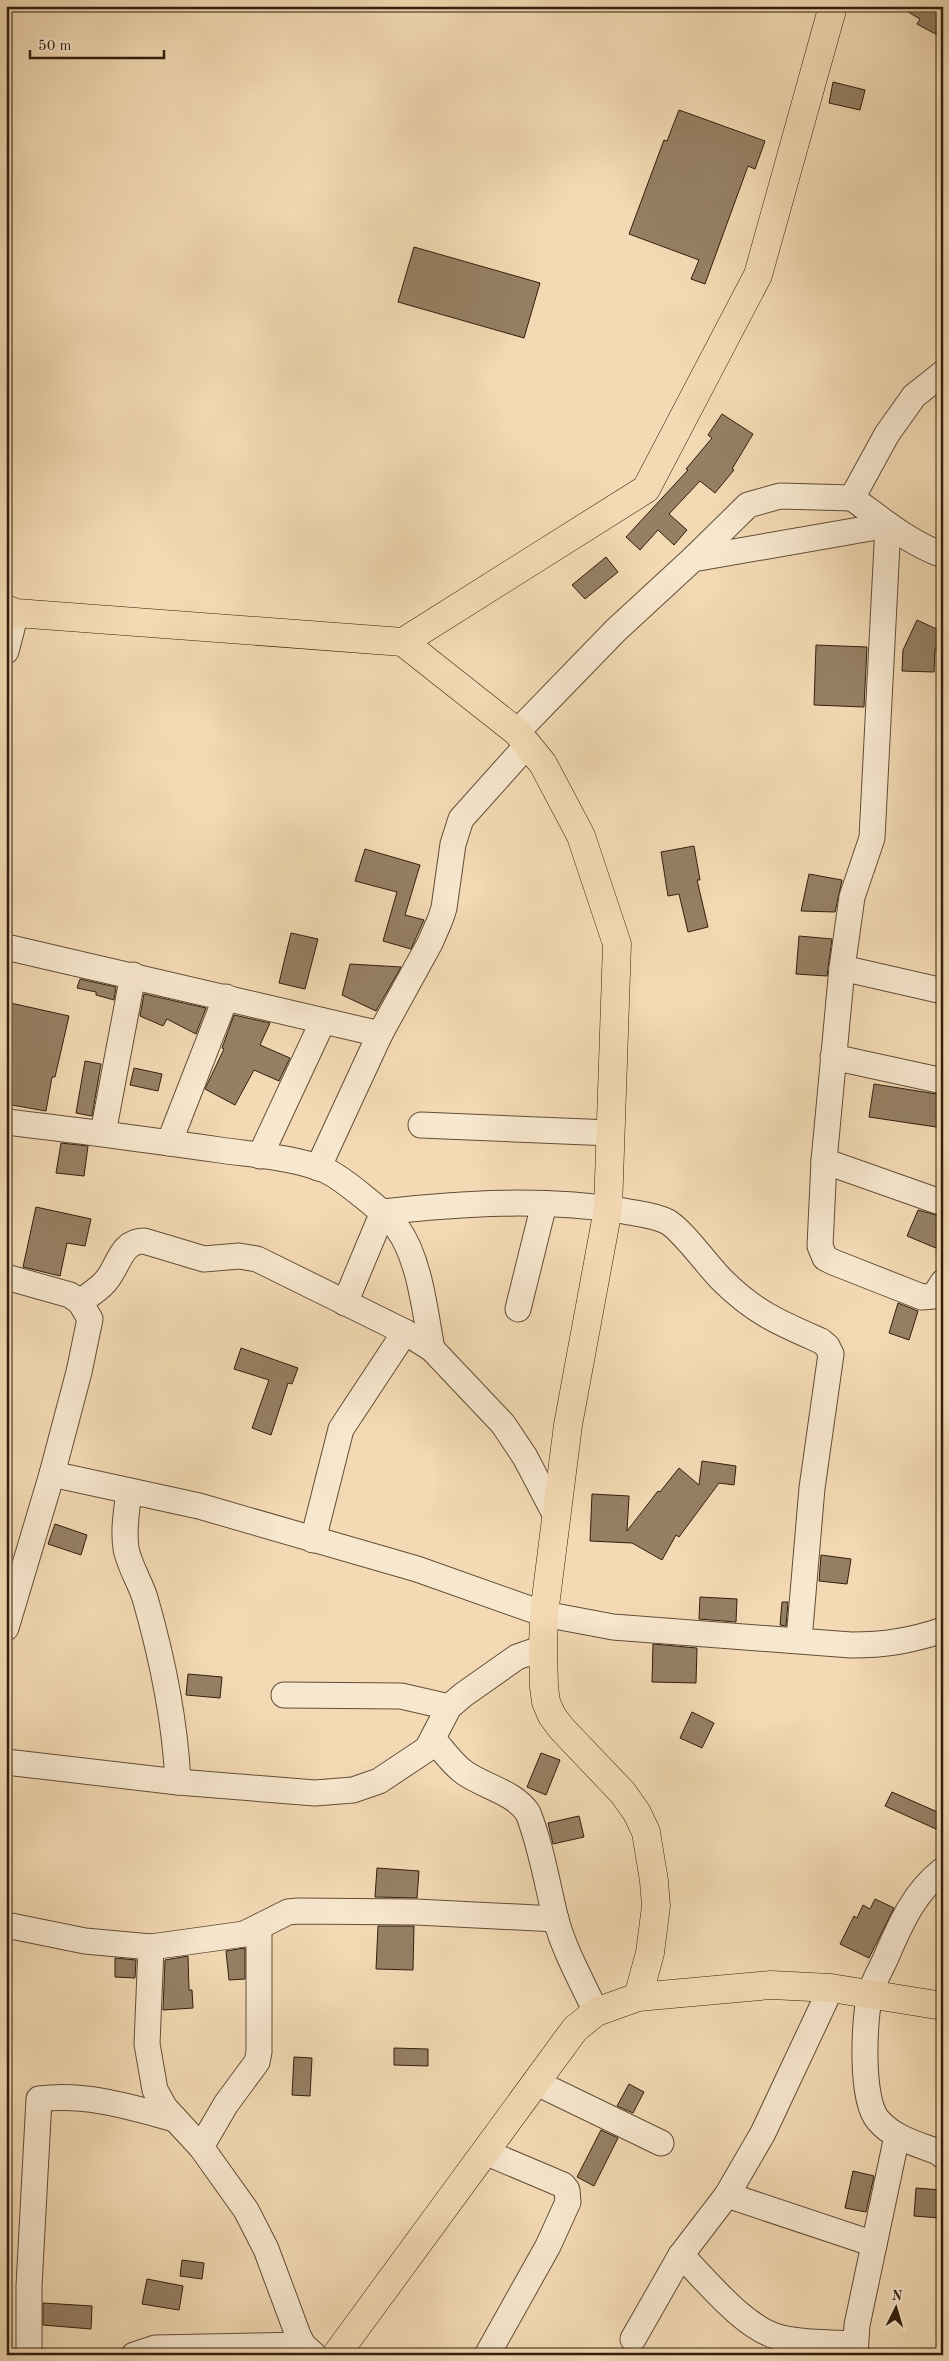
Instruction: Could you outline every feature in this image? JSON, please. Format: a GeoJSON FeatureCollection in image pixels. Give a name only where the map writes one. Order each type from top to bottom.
{"type":"FeatureCollection","features":[{"type":"Feature","properties":{"kind":"main road"},"geometry":{"type":"LineString","coordinates":[[404,642],[646,489],[758,275],[833,6]]}},
{"type":"Feature","properties":{"kind":"main road"},"geometry":{"type":"LineString","coordinates":[[11,611],[404,642],[523,738],[543,764],[580,836],[617,944],[608,1209],[568,1424],[544,1614],[544,1687],[546,1702],[552,1716],[623,1793],[638,1813],[646,1832],[656,1906],[650,1953],[638,1997]]}},
{"type":"Feature","properties":{"kind":"main road"},"geometry":{"type":"LineString","coordinates":[[336,2355],[575,2029],[596,2012],[638,1997],[771,1985],[825,1988],[943,2006]]}},
{"type":"Feature","properties":{"kind":"street"},"geometry":{"type":"LineString","coordinates":[[852,498],[887,434],[914,396],[943,373]]}},
{"type":"Feature","properties":{"kind":"street"},"geometry":{"type":"LineString","coordinates":[[318,1168],[380,1034],[430,943],[440,920],[444,908],[453,844],[460,819],[523,738],[616,630],[748,505],[780,496],[852,498],[888,525],[924,548],[943,555]]}},
{"type":"Feature","properties":{"kind":"street"},"geometry":{"type":"LineString","coordinates":[[693,559],[888,525]]}},
{"type":"Feature","properties":{"kind":"street"},"geometry":{"type":"LineString","coordinates":[[888,525],[872,838],[852,898],[842,968],[824,1161],[820,1246],[825,1258],[922,1298],[934,1296],[943,1282]]}},
{"type":"Feature","properties":{"kind":"street"},"geometry":{"type":"LineString","coordinates":[[6,651],[11,611]]}},
{"type":"Feature","properties":{"kind":"street"},"geometry":{"type":"LineString","coordinates":[[6,947],[133,975],[380,1034]]}},
{"type":"Feature","properties":{"kind":"street"},"geometry":{"type":"LineString","coordinates":[[842,968],[943,991]]}},
{"type":"Feature","properties":{"kind":"street"},"geometry":{"type":"LineString","coordinates":[[103,1133],[133,975]]}},
{"type":"Feature","properties":{"kind":"street"},"geometry":{"type":"LineString","coordinates":[[169,1143],[226,997]]}},
{"type":"Feature","properties":{"kind":"street"},"geometry":{"type":"LineString","coordinates":[[260,1156],[323,1021]]}},
{"type":"Feature","properties":{"kind":"street"},"geometry":{"type":"LineString","coordinates":[[833,1057],[943,1081]]}},
{"type":"Feature","properties":{"kind":"street"},"geometry":{"type":"LineString","coordinates":[[6,1122],[103,1133],[260,1156],[318,1168],[328,1172],[383,1212],[398,1228],[408,1245],[422,1297],[432,1349]]}},
{"type":"Feature","properties":{"kind":"street"},"geometry":{"type":"LineString","coordinates":[[421,1125],[611,1133]]}},
{"type":"Feature","properties":{"kind":"street"},"geometry":{"type":"LineString","coordinates":[[824,1161],[943,1203]]}},
{"type":"Feature","properties":{"kind":"street"},"geometry":{"type":"LineString","coordinates":[[383,1212],[456,1204],[544,1204],[608,1209],[650,1216],[668,1222],[751,1307],[821,1341],[827,1346],[831,1354],[812,1488],[799,1640]]}},
{"type":"Feature","properties":{"kind":"street"},"geometry":{"type":"LineString","coordinates":[[518,1310],[544,1204]]}},
{"type":"Feature","properties":{"kind":"street"},"geometry":{"type":"LineString","coordinates":[[345,1303],[383,1212]]}},
{"type":"Feature","properties":{"kind":"street"},"geometry":{"type":"LineString","coordinates":[[80,1302],[106,1282],[126,1247],[135,1241],[144,1241],[204,1259],[239,1256],[257,1259],[405,1332],[432,1349],[503,1424],[525,1457],[556,1516]]}},
{"type":"Feature","properties":{"kind":"street"},"geometry":{"type":"LineString","coordinates":[[6,1277],[70,1295],[80,1302],[90,1319],[88,1336],[52,1474],[6,1628]]}},
{"type":"Feature","properties":{"kind":"street"},"geometry":{"type":"LineString","coordinates":[[313,1540],[341,1429],[405,1332]]}},
{"type":"Feature","properties":{"kind":"street"},"geometry":{"type":"LineString","coordinates":[[52,1474],[200,1506],[417,1569],[544,1614],[613,1627],[851,1645],[885,1645],[913,1640],[943,1630]]}},
{"type":"Feature","properties":{"kind":"street"},"geometry":{"type":"LineString","coordinates":[[129,1491],[126,1551],[144,1596],[155,1637],[173,1725],[178,1782]]}},
{"type":"Feature","properties":{"kind":"street"},"geometry":{"type":"LineString","coordinates":[[6,1762],[178,1782],[315,1793],[353,1790],[379,1781],[427,1748],[449,1707],[517,1656],[543,1648]]}},
{"type":"Feature","properties":{"kind":"street"},"geometry":{"type":"LineString","coordinates":[[284,1695],[401,1696],[449,1707]]}},
{"type":"Feature","properties":{"kind":"street"},"geometry":{"type":"LineString","coordinates":[[433,1739],[466,1773],[523,1806],[533,1826],[547,1874],[562,1940],[596,2012]]}},
{"type":"Feature","properties":{"kind":"street"},"geometry":{"type":"LineString","coordinates":[[943,1870],[921,1891],[910,1906],[870,1994],[864,2057],[868,2100],[878,2121],[897,2136],[943,2156]]}},
{"type":"Feature","properties":{"kind":"street"},"geometry":{"type":"LineString","coordinates":[[6,1925],[84,1941],[151,1947],[226,1938],[259,1928],[281,1915],[298,1911],[416,1912],[556,1919]]}},
{"type":"Feature","properties":{"kind":"street"},"geometry":{"type":"LineString","coordinates":[[202,2147],[226,2104],[257,2062],[259,2052],[259,1928]]}},
{"type":"Feature","properties":{"kind":"street"},"geometry":{"type":"LineString","coordinates":[[134,2355],[155,2348],[309,2350],[266,2249],[246,2210],[202,2147],[165,2108],[156,2090],[150,2068],[147,2044],[151,1947]]}},
{"type":"Feature","properties":{"kind":"street"},"geometry":{"type":"LineString","coordinates":[[633,2339],[681,2255],[727,2195],[767,2125],[825,1988]]}},
{"type":"Feature","properties":{"kind":"street"},"geometry":{"type":"LineString","coordinates":[[535,2082],[661,2143]]}},
{"type":"Feature","properties":{"kind":"street"},"geometry":{"type":"LineString","coordinates":[[30,2355],[29,2286],[39,2099],[60,2096],[108,2100],[175,2119]]}},
{"type":"Feature","properties":{"kind":"street"},"geometry":{"type":"LineString","coordinates":[[681,2255],[741,2314],[762,2330],[778,2337],[855,2349],[874,2244],[897,2136]]}},
{"type":"Feature","properties":{"kind":"street"},"geometry":{"type":"LineString","coordinates":[[485,2152],[563,2186],[569,2196],[548,2246],[487,2355]]}},
{"type":"Feature","properties":{"kind":"street"},"geometry":{"type":"LineString","coordinates":[[727,2195],[874,2244]]}},
{"type":"Feature","properties":{"kind":"building"},"geometry":{"type":"Polygon","coordinates":[[[898,6],[943,6],[943,38],[917,24],[920,19],[898,6]]]}},
{"type":"Feature","properties":{"kind":"building"},"geometry":{"type":"Polygon","coordinates":[[[833,82],[865,90],[860,110],[829,103],[833,82]]]}},
{"type":"Feature","properties":{"kind":"building"},"geometry":{"type":"Polygon","coordinates":[[[679,110],[765,141],[755,169],[748,166],[705,284],[691,279],[699,260],[629,234],[664,140],[667,141],[679,110]]]}},
{"type":"Feature","properties":{"kind":"building"},"geometry":{"type":"Polygon","coordinates":[[[414,247],[540,283],[524,338],[398,302],[414,247]]]}},
{"type":"Feature","properties":{"kind":"building"},"geometry":{"type":"Polygon","coordinates":[[[722,414],[753,434],[732,469],[734,470],[715,493],[700,481],[669,514],[687,530],[674,545],[658,530],[640,550],[626,537],[688,470],[686,469],[712,438],[708,435],[722,414]]]}},
{"type":"Feature","properties":{"kind":"building"},"geometry":{"type":"Polygon","coordinates":[[[606,557],[618,572],[585,599],[572,585],[606,557]]]}},
{"type":"Feature","properties":{"kind":"building"},"geometry":{"type":"Polygon","coordinates":[[[917,620],[943,632],[943,653],[935,649],[934,672],[902,671],[903,650],[917,620]]]}},
{"type":"Feature","properties":{"kind":"building"},"geometry":{"type":"Polygon","coordinates":[[[816,645],[867,647],[864,707],[814,705],[816,645]]]}},
{"type":"Feature","properties":{"kind":"building"},"geometry":{"type":"Polygon","coordinates":[[[694,846],[700,880],[697,880],[708,927],[688,932],[679,894],[668,896],[661,852],[694,846]]]}},
{"type":"Feature","properties":{"kind":"building"},"geometry":{"type":"Polygon","coordinates":[[[365,849],[420,865],[405,915],[424,920],[411,949],[383,941],[397,892],[355,881],[365,849]]]}},
{"type":"Feature","properties":{"kind":"building"},"geometry":{"type":"Polygon","coordinates":[[[809,874],[842,880],[835,912],[801,911],[809,874]]]}},
{"type":"Feature","properties":{"kind":"building"},"geometry":{"type":"Polygon","coordinates":[[[291,933],[318,939],[305,989],[279,983],[291,933]]]}},
{"type":"Feature","properties":{"kind":"building"},"geometry":{"type":"Polygon","coordinates":[[[799,936],[832,939],[827,976],[796,974],[799,936]]]}},
{"type":"Feature","properties":{"kind":"building"},"geometry":{"type":"Polygon","coordinates":[[[350,964],[401,967],[376,1011],[342,995],[350,964]]]}},
{"type":"Feature","properties":{"kind":"building"},"geometry":{"type":"Polygon","coordinates":[[[80,979],[116,987],[114,1000],[96,995],[96,992],[77,988],[80,979]]]}},
{"type":"Feature","properties":{"kind":"building"},"geometry":{"type":"Polygon","coordinates":[[[144,994],[206,1008],[196,1034],[167,1019],[163,1026],[140,1016],[144,994]]]}},
{"type":"Feature","properties":{"kind":"building"},"geometry":{"type":"Polygon","coordinates":[[[6,1002],[69,1016],[55,1077],[52,1077],[46,1111],[6,1104],[6,1002]]]}},
{"type":"Feature","properties":{"kind":"building"},"geometry":{"type":"Polygon","coordinates":[[[234,1015],[270,1023],[260,1045],[290,1058],[279,1081],[254,1070],[235,1105],[205,1089],[224,1049],[222,1048],[234,1015]]]}},
{"type":"Feature","properties":{"kind":"building"},"geometry":{"type":"Polygon","coordinates":[[[85,1061],[101,1064],[92,1116],[76,1113],[85,1061]]]}},
{"type":"Feature","properties":{"kind":"building"},"geometry":{"type":"Polygon","coordinates":[[[134,1068],[162,1074],[158,1091],[130,1085],[134,1068]]]}},
{"type":"Feature","properties":{"kind":"building"},"geometry":{"type":"Polygon","coordinates":[[[874,1084],[943,1095],[943,1128],[869,1117],[874,1084]]]}},
{"type":"Feature","properties":{"kind":"building"},"geometry":{"type":"Polygon","coordinates":[[[61,1143],[88,1146],[84,1176],[56,1173],[61,1143]]]}},
{"type":"Feature","properties":{"kind":"building"},"geometry":{"type":"Polygon","coordinates":[[[36,1207],[91,1219],[85,1246],[67,1243],[60,1276],[23,1267],[36,1207]]]}},
{"type":"Feature","properties":{"kind":"building"},"geometry":{"type":"Polygon","coordinates":[[[918,1210],[943,1217],[943,1251],[907,1236],[918,1210]]]}},
{"type":"Feature","properties":{"kind":"building"},"geometry":{"type":"Polygon","coordinates":[[[898,1303],[918,1311],[909,1340],[889,1333],[898,1303]]]}},
{"type":"Feature","properties":{"kind":"building"},"geometry":{"type":"Polygon","coordinates":[[[241,1348],[298,1368],[292,1384],[288,1383],[271,1435],[252,1428],[269,1380],[234,1369],[241,1348]]]}},
{"type":"Feature","properties":{"kind":"building"},"geometry":{"type":"Polygon","coordinates":[[[702,1461],[736,1466],[734,1485],[719,1483],[679,1537],[676,1535],[662,1560],[632,1543],[590,1541],[592,1494],[629,1496],[627,1531],[658,1491],[660,1492],[679,1468],[699,1485],[702,1461]]]}},
{"type":"Feature","properties":{"kind":"building"},"geometry":{"type":"Polygon","coordinates":[[[55,1524],[87,1535],[81,1555],[48,1544],[55,1524]]]}},
{"type":"Feature","properties":{"kind":"building"},"geometry":{"type":"Polygon","coordinates":[[[821,1555],[851,1559],[847,1584],[819,1581],[821,1555]]]}},
{"type":"Feature","properties":{"kind":"building"},"geometry":{"type":"Polygon","coordinates":[[[700,1597],[737,1599],[736,1622],[699,1619],[700,1597]]]}},
{"type":"Feature","properties":{"kind":"building"},"geometry":{"type":"Polygon","coordinates":[[[782,1602],[788,1602],[786,1626],[780,1625],[782,1602]]]}},
{"type":"Feature","properties":{"kind":"building"},"geometry":{"type":"Polygon","coordinates":[[[653,1644],[697,1648],[696,1683],[652,1682],[653,1644]]]}},
{"type":"Feature","properties":{"kind":"building"},"geometry":{"type":"Polygon","coordinates":[[[188,1674],[222,1677],[220,1698],[186,1695],[188,1674]]]}},
{"type":"Feature","properties":{"kind":"building"},"geometry":{"type":"Polygon","coordinates":[[[692,1712],[714,1723],[702,1748],[680,1738],[692,1712]]]}},
{"type":"Feature","properties":{"kind":"building"},"geometry":{"type":"Polygon","coordinates":[[[541,1753],[560,1760],[546,1795],[527,1787],[541,1753]]]}},
{"type":"Feature","properties":{"kind":"building"},"geometry":{"type":"Polygon","coordinates":[[[892,1792],[942,1814],[936,1829],[885,1806],[892,1792]]]}},
{"type":"Feature","properties":{"kind":"building"},"geometry":{"type":"Polygon","coordinates":[[[579,1816],[584,1837],[553,1844],[548,1823],[579,1816]]]}},
{"type":"Feature","properties":{"kind":"building"},"geometry":{"type":"Polygon","coordinates":[[[377,1868],[419,1871],[417,1898],[375,1897],[377,1868]]]}},
{"type":"Feature","properties":{"kind":"building"},"geometry":{"type":"Polygon","coordinates":[[[875,1899],[894,1908],[869,1958],[840,1944],[854,1916],[857,1918],[863,1905],[870,1909],[875,1899]]]}},
{"type":"Feature","properties":{"kind":"building"},"geometry":{"type":"Polygon","coordinates":[[[378,1926],[414,1926],[413,1970],[376,1969],[378,1926]]]}},
{"type":"Feature","properties":{"kind":"building"},"geometry":{"type":"Polygon","coordinates":[[[245,1948],[245,1979],[229,1980],[226,1951],[245,1948]]]}},
{"type":"Feature","properties":{"kind":"building"},"geometry":{"type":"Polygon","coordinates":[[[188,1956],[189,1990],[192,1990],[193,2008],[163,2010],[165,1960],[188,1956]]]}},
{"type":"Feature","properties":{"kind":"building"},"geometry":{"type":"Polygon","coordinates":[[[115,1958],[136,1960],[135,1978],[115,1977],[115,1958]]]}},
{"type":"Feature","properties":{"kind":"building"},"geometry":{"type":"Polygon","coordinates":[[[394,2048],[428,2049],[428,2066],[394,2065],[394,2048]]]}},
{"type":"Feature","properties":{"kind":"building"},"geometry":{"type":"Polygon","coordinates":[[[294,2057],[312,2058],[310,2096],[292,2095],[294,2057]]]}},
{"type":"Feature","properties":{"kind":"building"},"geometry":{"type":"Polygon","coordinates":[[[629,2084],[644,2092],[633,2113],[617,2106],[629,2084]]]}},
{"type":"Feature","properties":{"kind":"building"},"geometry":{"type":"Polygon","coordinates":[[[601,2130],[618,2138],[594,2186],[577,2177],[601,2130]]]}},
{"type":"Feature","properties":{"kind":"building"},"geometry":{"type":"Polygon","coordinates":[[[853,2171],[874,2176],[866,2212],[845,2208],[853,2171]]]}},
{"type":"Feature","properties":{"kind":"building"},"geometry":{"type":"Polygon","coordinates":[[[916,2188],[941,2190],[940,2218],[914,2216],[916,2188]]]}},
{"type":"Feature","properties":{"kind":"building"},"geometry":{"type":"Polygon","coordinates":[[[182,2260],[204,2263],[202,2279],[180,2276],[182,2260]]]}},
{"type":"Feature","properties":{"kind":"building"},"geometry":{"type":"Polygon","coordinates":[[[147,2279],[183,2286],[179,2310],[142,2304],[147,2279]]]}},
{"type":"Feature","properties":{"kind":"building"},"geometry":{"type":"Polygon","coordinates":[[[43,2303],[92,2306],[91,2329],[43,2325],[43,2303]]]}}]}
